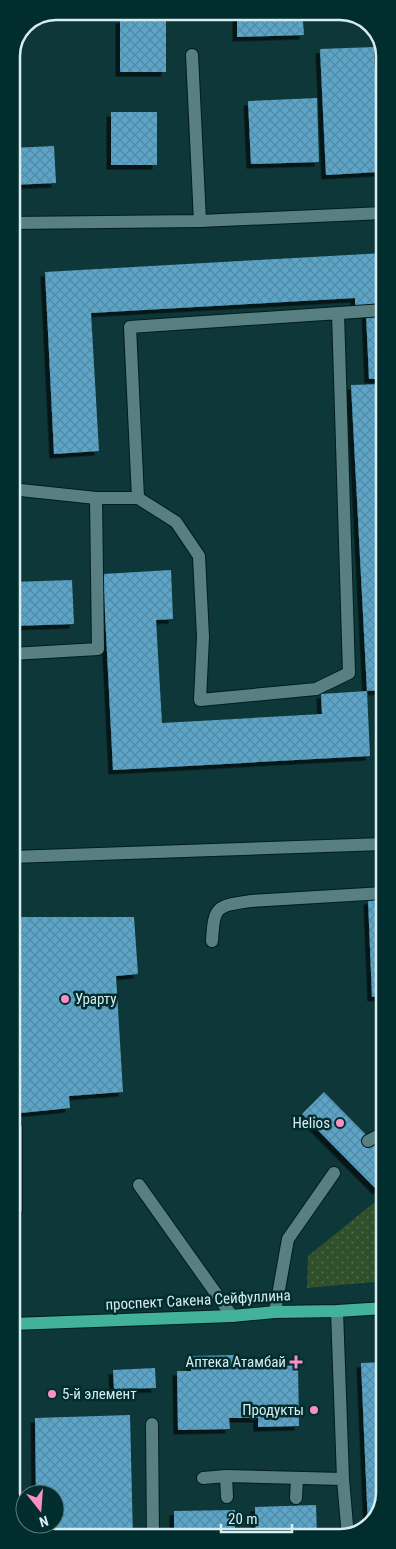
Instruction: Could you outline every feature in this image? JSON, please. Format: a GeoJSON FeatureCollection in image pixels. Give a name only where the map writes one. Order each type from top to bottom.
{"type":"FeatureCollection","features":[{"type":"Feature","properties":{"kind":"main road","name":"проспект Сакена Сейфуллина"},"geometry":{"type":"LineString","coordinates":[[20,1324],[376,1309]]}},
{"type":"Feature","properties":{"kind":"street"},"geometry":{"type":"LineString","coordinates":[[192,54],[200,221]]}},
{"type":"Feature","properties":{"kind":"street"},"geometry":{"type":"LineString","coordinates":[[20,224],[200,221],[376,212]]}},
{"type":"Feature","properties":{"kind":"street"},"geometry":{"type":"LineString","coordinates":[[138,498],[130,326],[376,311]]}},
{"type":"Feature","properties":{"kind":"street"},"geometry":{"type":"LineString","coordinates":[[20,490],[96,498],[138,498],[176,522],[199,556],[202,637],[200,700],[316,689],[349,674],[338,313]]}},
{"type":"Feature","properties":{"kind":"street"},"geometry":{"type":"LineString","coordinates":[[20,653],[98,648],[96,498]]}},
{"type":"Feature","properties":{"kind":"street"},"geometry":{"type":"LineString","coordinates":[[20,856],[376,844]]}},
{"type":"Feature","properties":{"kind":"street"},"geometry":{"type":"LineString","coordinates":[[212,941],[213,918],[220,909],[229,904],[376,893]]}},
{"type":"Feature","properties":{"kind":"street"},"geometry":{"type":"LineString","coordinates":[[368,1141],[376,1136]]}},
{"type":"Feature","properties":{"kind":"street"},"geometry":{"type":"LineString","coordinates":[[275,1312],[288,1239],[334,1173]]}},
{"type":"Feature","properties":{"kind":"street"},"geometry":{"type":"LineString","coordinates":[[138,1185],[232,1316]]}},
{"type":"Feature","properties":{"kind":"street"},"geometry":{"type":"LineString","coordinates":[[337,1311],[343,1479],[347,1528]]}},
{"type":"Feature","properties":{"kind":"street"},"geometry":{"type":"LineString","coordinates":[[152,1424],[153,1529]]}},
{"type":"Feature","properties":{"kind":"street"},"geometry":{"type":"LineString","coordinates":[[203,1478],[226,1476],[343,1479]]}},
{"type":"Feature","properties":{"kind":"street"},"geometry":{"type":"LineString","coordinates":[[226,1476],[227,1497]]}},
{"type":"Feature","properties":{"kind":"street"},"geometry":{"type":"LineString","coordinates":[[296,1498],[298,1479]]}},
{"type":"Feature","properties":{"kind":"green space"},"geometry":{"type":"Polygon","coordinates":[[[376,1201],[376,1282],[307,1288],[308,1256],[376,1201]]]}},
{"type":"Feature","properties":{"kind":"building"},"geometry":{"type":"Polygon","coordinates":[[[120,20],[166,20],[166,72],[120,72],[120,20]]]}},
{"type":"Feature","properties":{"kind":"building"},"geometry":{"type":"Polygon","coordinates":[[[237,20],[303,21],[304,35],[237,37],[237,20]]]}},
{"type":"Feature","properties":{"kind":"building"},"geometry":{"type":"Polygon","coordinates":[[[374,47],[376,172],[326,175],[320,49],[374,47]]]}},
{"type":"Feature","properties":{"kind":"building"},"geometry":{"type":"Polygon","coordinates":[[[317,98],[319,162],[251,164],[248,101],[317,98]]]}},
{"type":"Feature","properties":{"kind":"building"},"geometry":{"type":"Polygon","coordinates":[[[111,112],[157,112],[157,165],[111,165],[111,112]]]}},
{"type":"Feature","properties":{"kind":"building"},"geometry":{"type":"Polygon","coordinates":[[[54,146],[56,183],[20,185],[20,148],[54,146]]]}},
{"type":"Feature","properties":{"kind":"building"},"geometry":{"type":"Polygon","coordinates":[[[376,253],[376,309],[355,310],[355,298],[91,313],[99,451],[54,454],[45,272],[376,253]]]}},
{"type":"Feature","properties":{"kind":"building"},"geometry":{"type":"Polygon","coordinates":[[[376,312],[376,379],[369,379],[366,313],[376,312]]]}},
{"type":"Feature","properties":{"kind":"building"},"geometry":{"type":"Polygon","coordinates":[[[376,384],[376,690],[367,691],[351,385],[376,384]]]}},
{"type":"Feature","properties":{"kind":"building"},"geometry":{"type":"Polygon","coordinates":[[[171,570],[173,619],[156,620],[162,723],[322,714],[321,694],[367,691],[370,756],[113,770],[103,574],[171,570]]]}},
{"type":"Feature","properties":{"kind":"building"},"geometry":{"type":"Polygon","coordinates":[[[72,580],[74,624],[20,626],[20,582],[72,580]]]}},
{"type":"Feature","properties":{"kind":"building"},"geometry":{"type":"Polygon","coordinates":[[[368,900],[376,900],[376,997],[372,997],[368,900]]]}},
{"type":"Feature","properties":{"kind":"building","name":"Урарту"},"geometry":{"type":"Polygon","coordinates":[[[21,917],[134,917],[138,974],[116,976],[123,1092],[69,1096],[70,1108],[21,1113],[21,917]]]}},
{"type":"Feature","properties":{"kind":"building"},"geometry":{"type":"Polygon","coordinates":[[[324,1092],[376,1145],[376,1189],[302,1114],[324,1092]]]}},
{"type":"Feature","properties":{"kind":"building"},"geometry":{"type":"Polygon","coordinates":[[[237,1355],[237,1367],[298,1365],[299,1426],[258,1427],[258,1418],[229,1418],[230,1429],[178,1430],[177,1371],[191,1371],[191,1356],[237,1355]]]}},
{"type":"Feature","properties":{"kind":"building"},"geometry":{"type":"Polygon","coordinates":[[[376,1362],[376,1493],[374,1505],[368,1517],[361,1363],[376,1362]]]}},
{"type":"Feature","properties":{"kind":"building"},"geometry":{"type":"Polygon","coordinates":[[[155,1368],[156,1388],[114,1389],[113,1370],[155,1368]]]}},
{"type":"Feature","properties":{"kind":"building"},"geometry":{"type":"Polygon","coordinates":[[[130,1415],[133,1529],[65,1529],[65,1484],[36,1484],[35,1418],[130,1415]]]}},
{"type":"Feature","properties":{"kind":"building"},"geometry":{"type":"Polygon","coordinates":[[[316,1505],[317,1529],[256,1529],[255,1507],[316,1505]]]}},
{"type":"Feature","properties":{"kind":"building"},"geometry":{"type":"Polygon","coordinates":[[[235,1510],[235,1529],[174,1529],[174,1511],[235,1510]]]}},
{"type":"Feature","properties":{"kind":"place","name":"Урарту"},"geometry":{"type":"Point","coordinates":[65,999]}},
{"type":"Feature","properties":{"kind":"place","name":"Helios"},"geometry":{"type":"Point","coordinates":[340,1123]}},
{"type":"Feature","properties":{"kind":"place","name":"Аптека Атамбай"},"geometry":{"type":"Point","coordinates":[296,1362]}},
{"type":"Feature","properties":{"kind":"place","name":"5-й элемент"},"geometry":{"type":"Point","coordinates":[52,1394]}},
{"type":"Feature","properties":{"kind":"place","name":"Продукты"},"geometry":{"type":"Point","coordinates":[314,1410]}}]}
